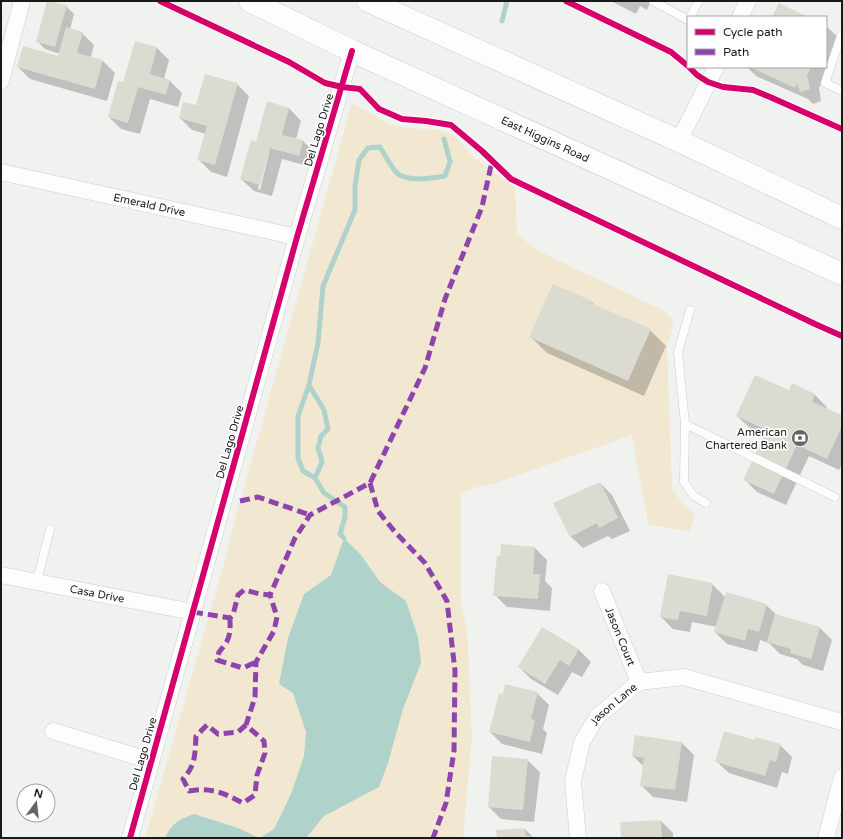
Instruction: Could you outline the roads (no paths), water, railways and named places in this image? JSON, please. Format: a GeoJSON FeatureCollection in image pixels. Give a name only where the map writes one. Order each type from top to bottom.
{"type":"FeatureCollection","features":[{"type":"Feature","properties":{"kind":"main road","name":"East Higgins Road"},"geometry":{"type":"LineString","coordinates":[[250,1],[352,51],[842,274]]}},
{"type":"Feature","properties":{"kind":"main road"},"geometry":{"type":"LineString","coordinates":[[368,1],[679,141],[842,218]]}},
{"type":"Feature","properties":{"kind":"street"},"geometry":{"type":"LineString","coordinates":[[1,81],[22,1]]}},
{"type":"Feature","properties":{"kind":"street"},"geometry":{"type":"LineString","coordinates":[[740,16],[748,1]]}},
{"type":"Feature","properties":{"kind":"street","name":"Del Lago Drive"},"geometry":{"type":"LineString","coordinates":[[130,838],[297,237],[352,51]]}},
{"type":"Feature","properties":{"kind":"street"},"geometry":{"type":"LineString","coordinates":[[679,141],[716,68]]}},
{"type":"Feature","properties":{"kind":"street","name":"Emerald Drive"},"geometry":{"type":"LineString","coordinates":[[1,172],[297,237]]}},
{"type":"Feature","properties":{"kind":"street","name":"Casa Drive"},"geometry":{"type":"LineString","coordinates":[[1,575],[193,612]]}},
{"type":"Feature","properties":{"kind":"street","name":"Jason Court"},"geometry":{"type":"LineString","coordinates":[[602,592],[639,682]]}},
{"type":"Feature","properties":{"kind":"street","name":"Jason Lane"},"geometry":{"type":"LineString","coordinates":[[578,838],[573,781],[582,742],[597,717],[639,682],[684,677],[842,722]]}},
{"type":"Feature","properties":{"kind":"street"},"geometry":{"type":"LineString","coordinates":[[53,731],[151,761]]}},
{"type":"Feature","properties":{"kind":"street"},"geometry":{"type":"LineString","coordinates":[[826,838],[842,777]]}},
{"type":"Feature","properties":{"kind":"lane"},"geometry":{"type":"LineString","coordinates":[[653,1],[687,19]]}},
{"type":"Feature","properties":{"kind":"lane"},"geometry":{"type":"LineString","coordinates":[[691,16],[699,1]]}},
{"type":"Feature","properties":{"kind":"lane"},"geometry":{"type":"LineString","coordinates":[[842,33],[824,83],[842,91]]}},
{"type":"Feature","properties":{"kind":"lane"},"geometry":{"type":"LineString","coordinates":[[690,310],[678,352],[685,424],[684,482],[694,496],[706,503]]}},
{"type":"Feature","properties":{"kind":"lane"},"geometry":{"type":"LineString","coordinates":[[685,424],[835,497]]}},
{"type":"Feature","properties":{"kind":"lane"},"geometry":{"type":"LineString","coordinates":[[37,581],[50,529]]}},
{"type":"Feature","properties":{"kind":"waterway"},"geometry":{"type":"LineString","coordinates":[[502,21],[507,1]]}},
{"type":"Feature","properties":{"kind":"waterway"},"geometry":{"type":"LineString","coordinates":[[344,538],[340,534],[345,517],[345,507],[324,493],[315,478],[303,471],[298,458],[298,416],[309,385],[318,343],[323,286],[355,210],[355,186],[359,160],[368,148],[380,147],[396,172],[406,178],[433,178],[445,176],[450,162],[444,139]]}},
{"type":"Feature","properties":{"kind":"waterway"},"geometry":{"type":"LineString","coordinates":[[309,385],[324,410],[328,429],[321,436],[318,448],[322,462],[315,478]]}},
{"type":"Feature","properties":{"kind":"place","name":"American Chartered Bank"},"geometry":{"type":"Point","coordinates":[800,438]}}]}
